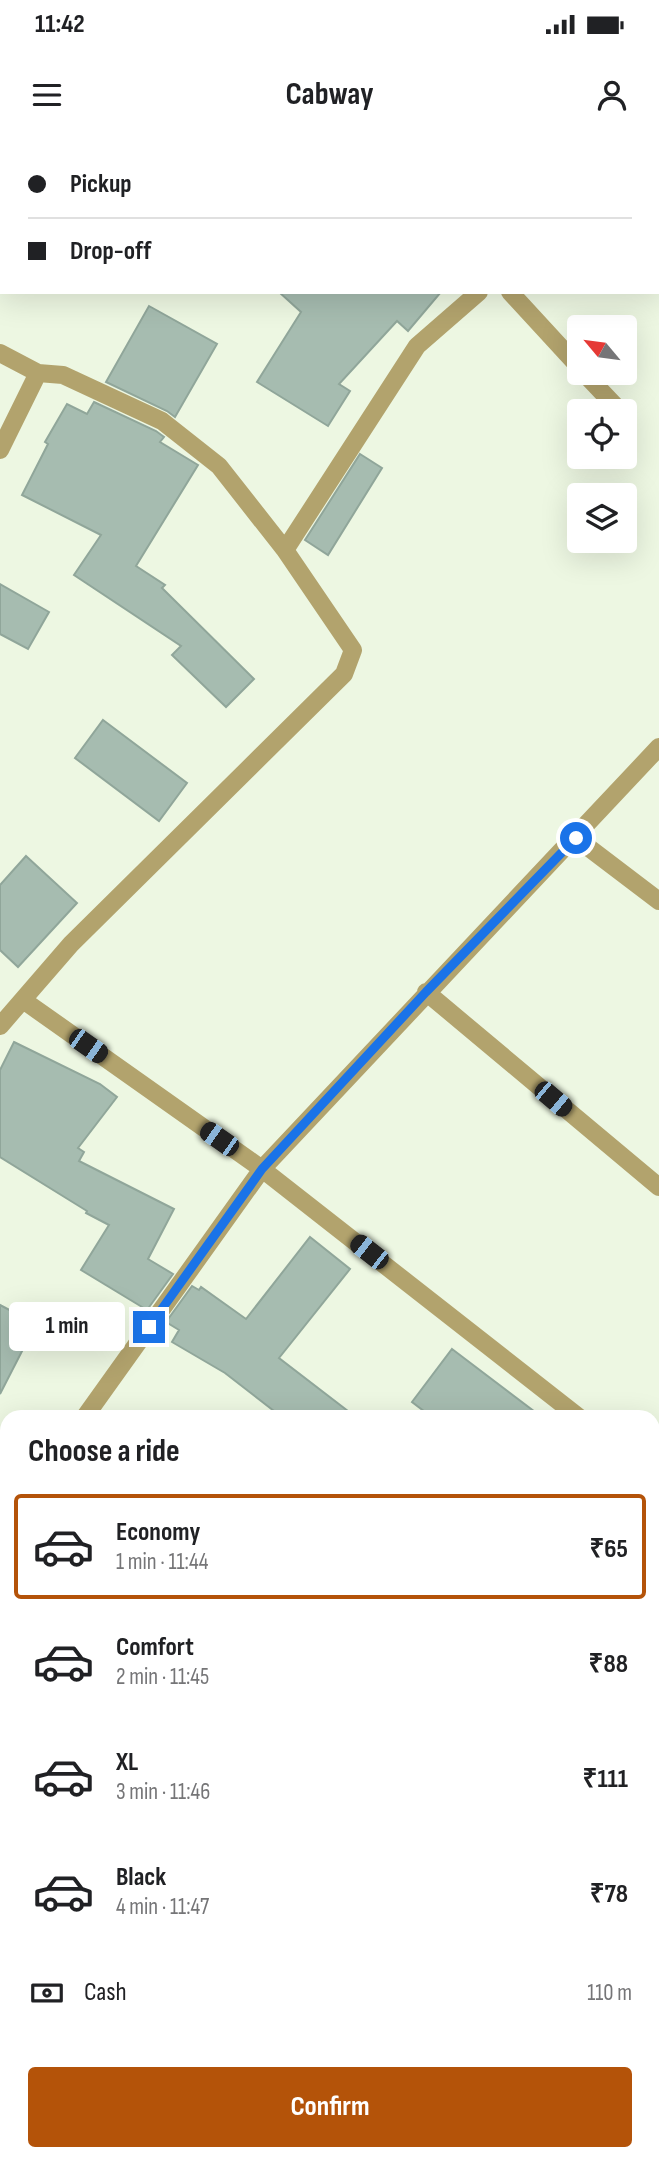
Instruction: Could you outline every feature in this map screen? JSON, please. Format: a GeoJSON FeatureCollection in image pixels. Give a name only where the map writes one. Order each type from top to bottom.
{"type":"FeatureCollection","features":[{"type":"Feature","properties":{"kind":"street"},"geometry":{"type":"LineString","coordinates":[[285,550],[417,346],[477,294]]}},
{"type":"Feature","properties":{"kind":"street"},"geometry":{"type":"LineString","coordinates":[[512,294],[567,355]]}},
{"type":"Feature","properties":{"kind":"street"},"geometry":{"type":"LineString","coordinates":[[0,352],[38,373],[63,375],[162,421],[219,466],[285,550],[353,650],[344,674],[71,944],[0,1026]]}},
{"type":"Feature","properties":{"kind":"street"},"geometry":{"type":"LineString","coordinates":[[0,450],[38,373]]}},
{"type":"Feature","properties":{"kind":"street"},"geometry":{"type":"LineString","coordinates":[[595,385],[608,399]]}},
{"type":"Feature","properties":{"kind":"street"},"geometry":{"type":"LineString","coordinates":[[90,1410],[262,1169],[659,747]]}},
{"type":"Feature","properties":{"kind":"street"},"geometry":{"type":"LineString","coordinates":[[576,838],[659,901]]}},
{"type":"Feature","properties":{"kind":"street"},"geometry":{"type":"LineString","coordinates":[[426,992],[659,1187]]}},
{"type":"Feature","properties":{"kind":"street"},"geometry":{"type":"LineString","coordinates":[[23,1000],[262,1169],[570,1410]]}},
{"type":"Feature","properties":{"kind":"building"},"geometry":{"type":"Polygon","coordinates":[[[281,294],[439,294],[408,331],[397,321],[339,384],[350,391],[328,426],[257,382],[301,312],[281,294]]]}},
{"type":"Feature","properties":{"kind":"building"},"geometry":{"type":"Polygon","coordinates":[[[149,306],[217,344],[175,417],[106,382],[149,306]]]}},
{"type":"Feature","properties":{"kind":"building"},"geometry":{"type":"Polygon","coordinates":[[[94,402],[156,431],[164,437],[160,442],[198,465],[136,566],[165,585],[162,588],[254,679],[226,707],[172,655],[181,646],[74,575],[101,535],[22,495],[48,444],[45,442],[67,404],[87,414],[94,402]]]}},
{"type":"Feature","properties":{"kind":"building"},"geometry":{"type":"Polygon","coordinates":[[[360,454],[382,468],[328,555],[305,540],[360,454]]]}},
{"type":"Feature","properties":{"kind":"building"},"geometry":{"type":"Polygon","coordinates":[[[0,584],[49,612],[28,649],[0,634],[0,584]]]}},
{"type":"Feature","properties":{"kind":"building"},"geometry":{"type":"Polygon","coordinates":[[[103,720],[187,783],[159,821],[75,758],[103,720]]]}},
{"type":"Feature","properties":{"kind":"building"},"geometry":{"type":"Polygon","coordinates":[[[26,856],[77,903],[18,967],[0,950],[0,885],[26,856]]]}},
{"type":"Feature","properties":{"kind":"building"},"geometry":{"type":"Polygon","coordinates":[[[14,1042],[100,1084],[117,1097],[78,1148],[84,1152],[79,1161],[174,1209],[148,1259],[173,1274],[147,1310],[81,1270],[109,1225],[0,1157],[0,1070],[14,1042]]]}},
{"type":"Feature","properties":{"kind":"building"},"geometry":{"type":"Polygon","coordinates":[[[310,1237],[350,1269],[279,1358],[347,1410],[273,1410],[225,1373],[172,1342],[179,1330],[166,1322],[192,1286],[199,1290],[201,1287],[246,1319],[310,1237]]]}},
{"type":"Feature","properties":{"kind":"building"},"geometry":{"type":"Polygon","coordinates":[[[0,1305],[36,1324],[0,1394],[0,1305]]]}},
{"type":"Feature","properties":{"kind":"building"},"geometry":{"type":"Polygon","coordinates":[[[452,1349],[532,1410],[422,1410],[412,1402],[452,1349]]]}},
{"type":"Feature","properties":{"kind":"route"},"geometry":{"type":"LineString","coordinates":[[149,1327],[262,1169],[426,992],[576,838]]}}]}
